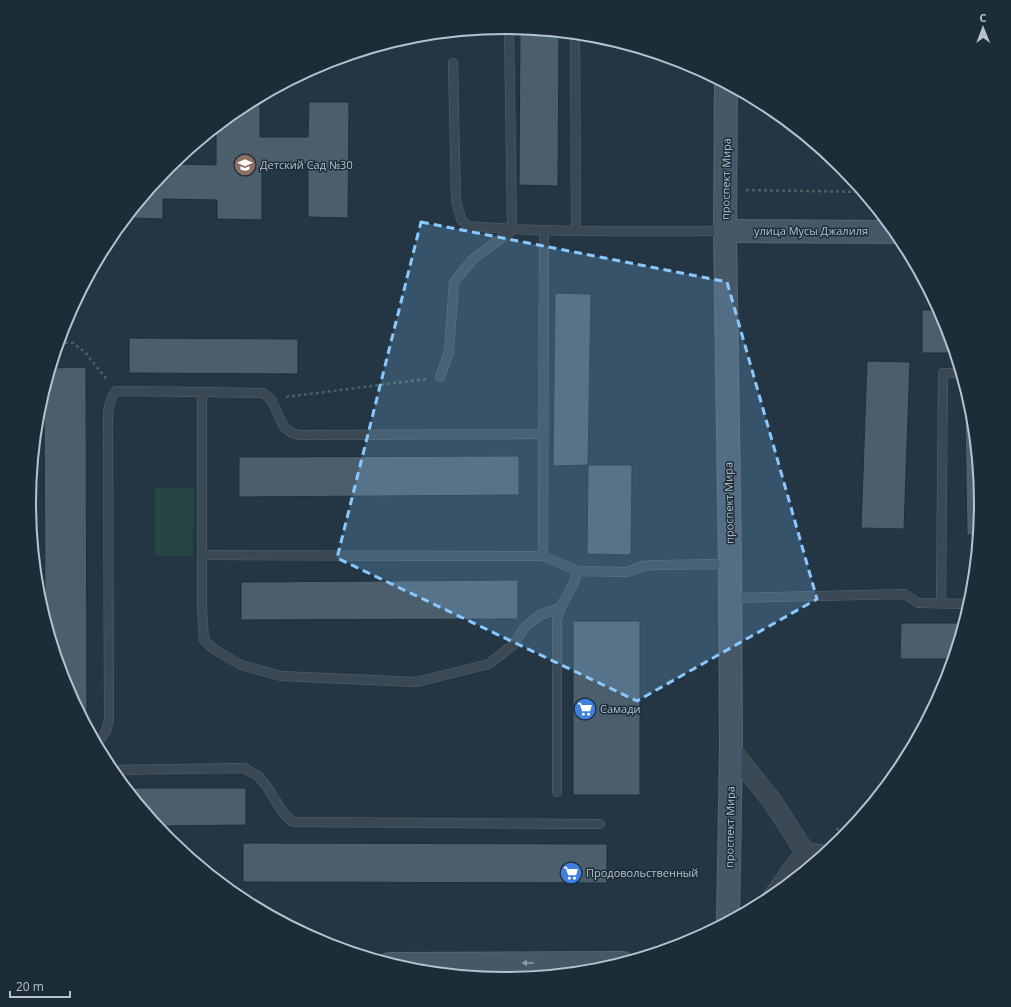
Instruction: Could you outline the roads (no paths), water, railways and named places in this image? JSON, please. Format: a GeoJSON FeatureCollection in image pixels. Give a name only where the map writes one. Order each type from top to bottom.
{"type":"FeatureCollection","features":[{"type":"Feature","properties":{"kind":"street","name":"проспект Мира"},"geometry":{"type":"LineString","coordinates":[[726,89],[725,231],[731,598],[731,749],[728,917]]}},
{"type":"Feature","properties":{"kind":"street","name":"улица Мусы Джалиля"},"geometry":{"type":"LineString","coordinates":[[725,231],[888,232]]}},
{"type":"Feature","properties":{"kind":"street"},"geometry":{"type":"LineString","coordinates":[[731,749],[772,801],[805,852],[817,854]]}},
{"type":"Feature","properties":{"kind":"street"},"geometry":{"type":"LineString","coordinates":[[785,880],[805,852]]}},
{"type":"Feature","properties":{"kind":"street"},"geometry":{"type":"LineString","coordinates":[[414,964],[601,963]]}},
{"type":"Feature","properties":{"kind":"lane"},"geometry":{"type":"LineString","coordinates":[[509,34],[512,230]]}},
{"type":"Feature","properties":{"kind":"lane"},"geometry":{"type":"LineString","coordinates":[[575,39],[576,231]]}},
{"type":"Feature","properties":{"kind":"lane"},"geometry":{"type":"LineString","coordinates":[[453,63],[456,200],[462,219],[467,226],[544,231],[725,231]]}},
{"type":"Feature","properties":{"kind":"lane"},"geometry":{"type":"LineString","coordinates":[[440,377],[449,352],[454,282],[473,259],[512,230]]}},
{"type":"Feature","properties":{"kind":"lane"},"geometry":{"type":"LineString","coordinates":[[543,556],[544,231]]}},
{"type":"Feature","properties":{"kind":"lane"},"geometry":{"type":"LineString","coordinates":[[940,603],[943,373],[956,373]]}},
{"type":"Feature","properties":{"kind":"lane"},"geometry":{"type":"LineString","coordinates":[[100,740],[106,731],[109,719],[108,410],[112,396],[116,391],[263,394],[272,399],[284,427],[292,433],[299,435],[543,434]]}},
{"type":"Feature","properties":{"kind":"lane"},"geometry":{"type":"LineString","coordinates":[[202,392],[202,609],[204,640],[215,650],[241,664],[282,676],[416,682],[489,664],[513,645],[525,627],[540,615],[560,608]]}},
{"type":"Feature","properties":{"kind":"lane"},"geometry":{"type":"LineString","coordinates":[[203,555],[543,556],[578,571],[627,572],[643,566],[655,565],[730,564]]}},
{"type":"Feature","properties":{"kind":"lane"},"geometry":{"type":"LineString","coordinates":[[557,792],[558,621],[560,608],[573,585],[578,571]]}},
{"type":"Feature","properties":{"kind":"lane"},"geometry":{"type":"LineString","coordinates":[[731,598],[905,594],[918,603],[964,604]]}},
{"type":"Feature","properties":{"kind":"lane"},"geometry":{"type":"LineString","coordinates":[[119,770],[244,768],[257,775],[264,783],[285,816],[293,822],[600,824]]}},
{"type":"Feature","properties":{"kind":"place","name":"Детский Сад №30"},"geometry":{"type":"Point","coordinates":[245,165]}},
{"type":"Feature","properties":{"kind":"place","name":"Самади"},"geometry":{"type":"Point","coordinates":[585,709]}},
{"type":"Feature","properties":{"kind":"place","name":"Продовольственный"},"geometry":{"type":"Point","coordinates":[571,873]}}]}
